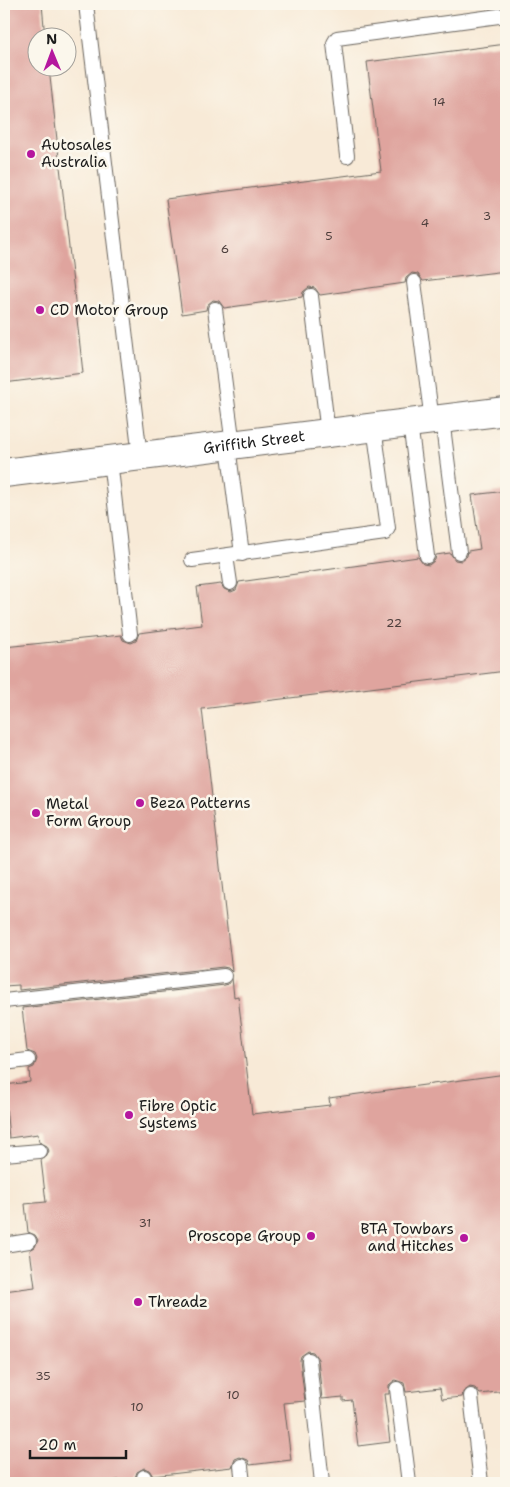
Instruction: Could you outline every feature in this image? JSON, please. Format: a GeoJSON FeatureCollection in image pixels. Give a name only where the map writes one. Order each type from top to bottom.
{"type":"FeatureCollection","features":[{"type":"Feature","properties":{"kind":"street","name":"Griffith Street"},"geometry":{"type":"LineString","coordinates":[[4,473],[506,411]]}},
{"type":"Feature","properties":{"kind":"lane"},"geometry":{"type":"LineString","coordinates":[[86,4],[140,456]]}},
{"type":"Feature","properties":{"kind":"lane"},"geometry":{"type":"LineString","coordinates":[[347,156],[334,43],[337,38],[506,15]]}},
{"type":"Feature","properties":{"kind":"lane"},"geometry":{"type":"LineString","coordinates":[[414,282],[428,421],[427,556]]}},
{"type":"Feature","properties":{"kind":"lane"},"geometry":{"type":"LineString","coordinates":[[311,296],[328,433]]}},
{"type":"Feature","properties":{"kind":"lane"},"geometry":{"type":"LineString","coordinates":[[215,309],[242,554]]}},
{"type":"Feature","properties":{"kind":"lane"},"geometry":{"type":"LineString","coordinates":[[428,421],[459,552]]}},
{"type":"Feature","properties":{"kind":"lane"},"geometry":{"type":"LineString","coordinates":[[192,560],[385,533],[388,528],[374,428]]}},
{"type":"Feature","properties":{"kind":"lane"},"geometry":{"type":"LineString","coordinates":[[110,460],[130,634]]}},
{"type":"Feature","properties":{"kind":"lane"},"geometry":{"type":"LineString","coordinates":[[226,556],[230,583]]}},
{"type":"Feature","properties":{"kind":"lane"},"geometry":{"type":"LineString","coordinates":[[4,1001],[224,976]]}},
{"type":"Feature","properties":{"kind":"lane"},"geometry":{"type":"LineString","coordinates":[[4,1063],[28,1060]]}},
{"type":"Feature","properties":{"kind":"lane"},"geometry":{"type":"LineString","coordinates":[[4,1154],[40,1151]]}},
{"type":"Feature","properties":{"kind":"lane"},"geometry":{"type":"LineString","coordinates":[[4,1245],[29,1242]]}},
{"type":"Feature","properties":{"kind":"lane"},"geometry":{"type":"LineString","coordinates":[[309,1360],[322,1483]]}},
{"type":"Feature","properties":{"kind":"lane"},"geometry":{"type":"LineString","coordinates":[[397,1389],[409,1483]]}},
{"type":"Feature","properties":{"kind":"lane"},"geometry":{"type":"LineString","coordinates":[[471,1396],[481,1483]]}},
{"type":"Feature","properties":{"kind":"lane"},"geometry":{"type":"LineString","coordinates":[[241,1466],[243,1483]]}},
{"type":"Feature","properties":{"kind":"building"},"geometry":{"type":"Polygon","coordinates":[[[4,4],[42,4],[44,28],[28,28],[28,78],[50,78],[83,373],[4,383],[4,4]]]}},
{"type":"Feature","properties":{"kind":"building"},"geometry":{"type":"Polygon","coordinates":[[[506,44],[506,271],[423,281],[418,274],[412,273],[406,278],[405,283],[320,295],[315,288],[309,287],[303,292],[302,297],[224,308],[219,301],[213,300],[207,305],[206,310],[182,314],[166,199],[381,171],[367,62],[506,44]]]}},
{"type":"Feature","properties":{"kind":"building"},"geometry":{"type":"Polygon","coordinates":[[[506,491],[506,671],[202,709],[232,972],[228,968],[223,967],[19,990],[19,985],[4,986],[4,647],[121,635],[123,640],[131,643],[136,641],[139,633],[202,625],[197,587],[221,584],[224,589],[231,592],[236,590],[239,582],[418,557],[423,564],[429,565],[435,560],[436,555],[450,553],[455,560],[461,561],[467,556],[468,551],[480,549],[472,495],[506,491]]]}},
{"type":"Feature","properties":{"kind":"building"},"geometry":{"type":"Polygon","coordinates":[[[232,978],[234,997],[238,996],[252,1114],[330,1105],[329,1098],[506,1074],[506,1391],[480,1394],[475,1388],[470,1387],[463,1392],[462,1397],[442,1399],[440,1388],[406,1392],[404,1383],[395,1380],[389,1385],[389,1394],[384,1394],[390,1442],[358,1446],[352,1400],[343,1401],[343,1397],[322,1399],[318,1359],[313,1352],[308,1351],[301,1356],[300,1360],[305,1401],[284,1403],[291,1460],[250,1465],[248,1460],[240,1457],[235,1459],[232,1467],[153,1476],[149,1470],[144,1468],[137,1472],[135,1478],[94,1483],[4,1483],[4,1291],[35,1287],[30,1250],[35,1247],[38,1240],[35,1235],[28,1232],[25,1204],[46,1202],[41,1160],[45,1158],[49,1151],[47,1146],[39,1142],[38,1134],[9,1138],[4,1085],[30,1082],[29,1069],[34,1067],[37,1059],[35,1054],[27,1051],[22,1008],[225,985],[230,983],[232,978]]]}},
{"type":"Feature","properties":{"kind":"place","name":"Autosales Australia"},"geometry":{"type":"Point","coordinates":[31,154]}},
{"type":"Feature","properties":{"kind":"place","name":"CD Motor Group"},"geometry":{"type":"Point","coordinates":[40,310]}},
{"type":"Feature","properties":{"kind":"place","name":"Beza Patterns"},"geometry":{"type":"Point","coordinates":[140,803]}},
{"type":"Feature","properties":{"kind":"place","name":"Metal Form Group"},"geometry":{"type":"Point","coordinates":[36,813]}},
{"type":"Feature","properties":{"kind":"place","name":"Fibre Optic Systems"},"geometry":{"type":"Point","coordinates":[129,1115]}},
{"type":"Feature","properties":{"kind":"place","name":"Proscope Group"},"geometry":{"type":"Point","coordinates":[311,1236]}},
{"type":"Feature","properties":{"kind":"place","name":"BTA Towbars and Hitches"},"geometry":{"type":"Point","coordinates":[464,1238]}},
{"type":"Feature","properties":{"kind":"place","name":"Threadz"},"geometry":{"type":"Point","coordinates":[138,1302]}}]}
